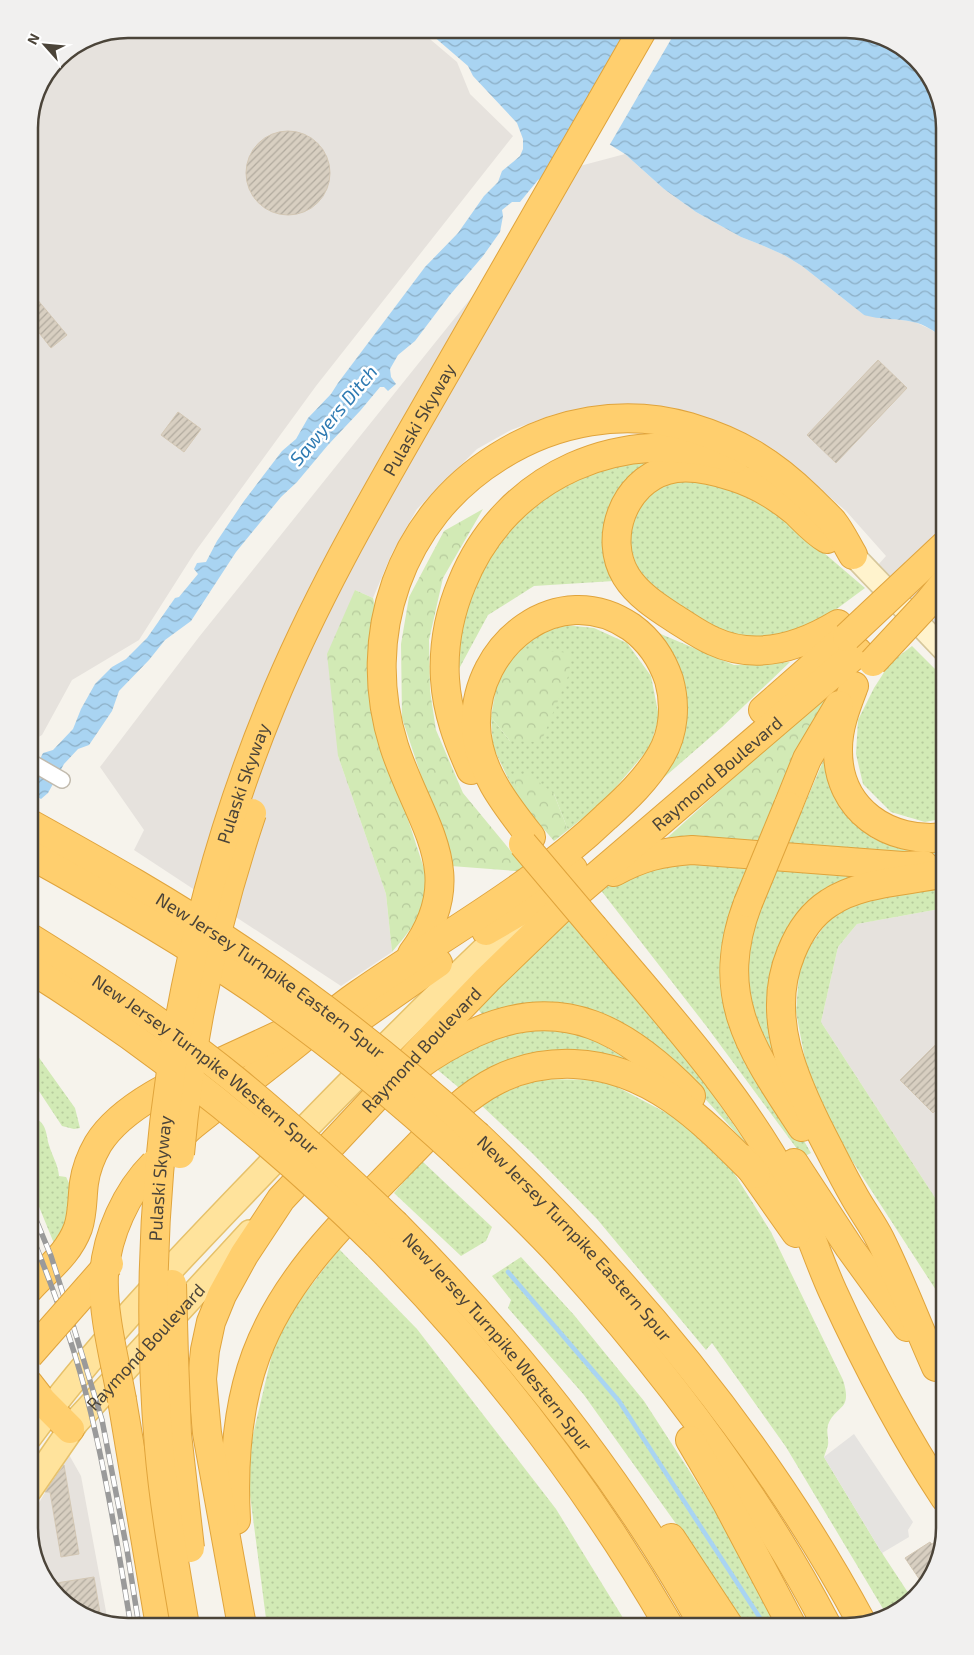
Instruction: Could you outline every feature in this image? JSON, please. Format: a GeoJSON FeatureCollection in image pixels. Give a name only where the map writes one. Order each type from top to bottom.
{"type":"FeatureCollection","features":[{"type":"Feature","properties":{"kind":"highway","name":"Pulaski Skyway"},"geometry":{"type":"LineString","coordinates":[[184,1617],[165,1501],[159,1449],[153,1349],[156,1170],[184,991],[215,866],[253,750],[314,608],[361,518],[639,38]]}},
{"type":"Feature","properties":{"kind":"highway","name":"Pulaski Skyway"},"geometry":{"type":"LineString","coordinates":[[199,1617],[178,1434],[172,1290],[174,1208],[182,1130],[203,1001],[224,908],[241,845],[268,764],[296,692],[326,625],[360,558],[657,38]]}},
{"type":"Feature","properties":{"kind":"highway"},"geometry":{"type":"LineString","coordinates":[[405,963],[422,940],[436,913],[440,892],[440,871],[432,840],[400,762],[390,730],[382,682],[382,647],[386,614],[395,584],[423,528],[444,502],[468,479],[517,445],[562,428],[604,420],[647,419],[677,424],[730,442],[770,465],[833,522],[853,555]]}},
{"type":"Feature","properties":{"kind":"highway"},"geometry":{"type":"LineString","coordinates":[[793,484],[758,468],[722,455],[670,447],[644,448],[603,456],[570,468],[542,483],[501,518],[477,553],[459,590],[450,619],[445,649],[445,678],[452,721],[472,773],[486,797],[527,840],[599,924],[714,1052],[785,1149],[870,1277],[936,1368]]}},
{"type":"Feature","properties":{"kind":"highway"},"geometry":{"type":"LineString","coordinates":[[705,637],[648,600],[629,580],[622,566],[617,542],[617,529],[620,517],[631,496],[647,480],[667,470],[688,468],[735,477],[760,488],[783,503],[819,534],[853,555]]}},
{"type":"Feature","properties":{"kind":"highway"},"geometry":{"type":"LineString","coordinates":[[936,554],[854,644],[854,686],[840,726],[838,751],[840,773],[854,804],[887,829],[907,836],[936,838]]}},
{"type":"Feature","properties":{"kind":"highway"},"geometry":{"type":"LineString","coordinates":[[854,644],[936,577]]}},
{"type":"Feature","properties":{"kind":"highway"},"geometry":{"type":"LineString","coordinates":[[463,749],[461,728],[462,706],[470,670],[476,657],[491,636],[512,617],[523,610],[556,598],[594,596],[623,604],[665,624],[735,649],[768,651],[813,638],[854,644],[926,604],[936,592]]}},
{"type":"Feature","properties":{"kind":"highway"},"geometry":{"type":"LineString","coordinates":[[38,1345],[101,1274],[124,1244],[143,1211],[163,1153],[189,1128],[356,995],[498,903],[561,857],[614,810],[643,780],[661,755],[668,740],[673,712],[672,693],[660,659],[644,638],[631,627],[608,616],[576,610],[549,616],[530,623],[512,636],[496,655],[481,688],[476,725],[483,761],[497,792],[527,840]]}},
{"type":"Feature","properties":{"kind":"highway","name":"Raymond Boulevard"},"geometry":{"type":"LineString","coordinates":[[281,1199],[487,980],[578,892],[854,644]]}},
{"type":"Feature","properties":{"kind":"highway","name":"Raymond Boulevard"},"geometry":{"type":"LineString","coordinates":[[534,903],[763,710],[854,644]]}},
{"type":"Feature","properties":{"kind":"highway"},"geometry":{"type":"LineString","coordinates":[[853,1194],[824,1160],[753,1048],[741,1020],[735,993],[734,964],[737,938],[748,903],[788,806],[815,745],[831,716],[854,686]]}},
{"type":"Feature","properties":{"kind":"highway","name":"New Jersey Turnpike Eastern Spur"},"geometry":{"type":"LineString","coordinates":[[38,828],[168,903],[273,971],[330,1012],[379,1051],[441,1102],[478,1136],[578,1235],[672,1342],[708,1387],[812,1535],[858,1616]]}},
{"type":"Feature","properties":{"kind":"highway"},"geometry":{"type":"LineString","coordinates":[[578,892],[637,860],[668,852],[705,850],[903,866],[936,864]]}},
{"type":"Feature","properties":{"kind":"highway","name":"New Jersey Turnpike Eastern Spur"},"geometry":{"type":"LineString","coordinates":[[38,859],[136,915],[253,989],[365,1073],[410,1110],[459,1156],[563,1258],[630,1335],[690,1412],[745,1491],[795,1569],[822,1618]]}},
{"type":"Feature","properties":{"kind":"highway"},"geometry":{"type":"LineString","coordinates":[[936,875],[865,888],[835,899],[822,908],[810,919],[797,939],[786,965],[782,985],[781,1006],[788,1055],[801,1092],[853,1194],[886,1251],[936,1364]]}},
{"type":"Feature","properties":{"kind":"highway"},"geometry":{"type":"LineString","coordinates":[[158,1617],[106,1307],[104,1275],[110,1244],[123,1209],[140,1180],[365,1014],[468,942],[534,903]]}},
{"type":"Feature","properties":{"kind":"highway"},"geometry":{"type":"LineString","coordinates":[[599,924],[698,1052],[767,1148],[800,1207],[833,1291],[881,1391],[936,1484]]}},
{"type":"Feature","properties":{"kind":"highway","name":"New Jersey Turnpike Western Spur"},"geometry":{"type":"LineString","coordinates":[[38,943],[127,1000],[182,1039],[233,1079],[309,1142],[396,1225],[459,1290],[551,1397],[631,1509],[661,1554],[699,1618]]}},
{"type":"Feature","properties":{"kind":"highway","name":"New Jersey Turnpike Western Spur"},"geometry":{"type":"LineString","coordinates":[[38,974],[135,1039],[231,1111],[306,1175],[377,1244],[460,1333],[541,1432],[606,1524],[664,1618]]}},
{"type":"Feature","properties":{"kind":"highway"},"geometry":{"type":"LineString","coordinates":[[38,1281],[60,1260],[69,1247],[80,1220],[88,1166],[98,1143],[120,1118],[181,1080],[270,1040],[356,995]]}},
{"type":"Feature","properties":{"kind":"highway"},"geometry":{"type":"LineString","coordinates":[[370,1103],[424,1061],[461,1039],[506,1020],[534,1016],[570,1018],[592,1025],[638,1050],[662,1069],[687,1092],[723,1131],[785,1216],[833,1291]]}},
{"type":"Feature","properties":{"kind":"highway"},"geometry":{"type":"LineString","coordinates":[[249,1617],[237,1537],[235,1478],[241,1412],[256,1355],[280,1304],[313,1257],[361,1204],[450,1114],[483,1088],[518,1072],[560,1064],[601,1067],[638,1078],[674,1100],[708,1128],[756,1174]]}},
{"type":"Feature","properties":{"kind":"highway"},"geometry":{"type":"LineString","coordinates":[[240,1617],[207,1433],[203,1394],[203,1364],[211,1322],[222,1295],[244,1255],[281,1199]]}},
{"type":"Feature","properties":{"kind":"highway"},"geometry":{"type":"LineString","coordinates":[[630,1335],[664,1402],[719,1488],[788,1618]]}},
{"type":"Feature","properties":{"kind":"highway"},"geometry":{"type":"LineString","coordinates":[[38,1395],[70,1429]]}},
{"type":"Feature","properties":{"kind":"highway"},"geometry":{"type":"LineString","coordinates":[[551,1397],[612,1455],[678,1547],[725,1618]]}},
{"type":"Feature","properties":{"kind":"highway"},"geometry":{"type":"LineString","coordinates":[[835,1574],[868,1615]]}},
{"type":"Feature","properties":{"kind":"main road"},"geometry":{"type":"LineString","coordinates":[[853,555],[936,641]]}},
{"type":"Feature","properties":{"kind":"main road","name":"Raymond Boulevard"},"geometry":{"type":"LineString","coordinates":[[38,1425],[107,1339],[161,1279],[332,1100],[436,996],[534,903]]}},
{"type":"Feature","properties":{"kind":"main road","name":"Raymond Boulevard"},"geometry":{"type":"LineString","coordinates":[[38,1477],[70,1429],[281,1199]]}},
{"type":"Feature","properties":{"kind":"street"},"geometry":{"type":"LineString","coordinates":[[38,766],[62,780]]}},
{"type":"Feature","properties":{"kind":"shaded area"},"geometry":{"type":"Polygon","coordinates":[[[429,38],[457,62],[470,94],[513,136],[316,386],[195,552],[139,640],[72,680],[42,735],[38,737],[38,122],[44,93],[50,82],[58,70],[70,70],[70,59],[77,53],[93,44],[110,39],[429,38]]]}},
{"type":"Feature","properties":{"kind":"shaded area"},"geometry":{"type":"Polygon","coordinates":[[[625,154],[664,189],[696,212],[741,237],[784,255],[802,266],[864,315],[915,322],[936,333],[936,643],[869,575],[886,556],[846,511],[775,450],[734,428],[669,407],[612,405],[552,415],[511,430],[477,449],[417,509],[392,553],[373,598],[355,590],[338,756],[386,894],[392,952],[341,986],[134,850],[144,830],[100,767],[199,637],[576,167],[625,154]]]}},
{"type":"Feature","properties":{"kind":"shaded area"},"geometry":{"type":"Polygon","coordinates":[[[936,910],[936,1199],[821,1022],[838,947],[857,924],[936,910]]]}},
{"type":"Feature","properties":{"kind":"shaded area"},"geometry":{"type":"Polygon","coordinates":[[[854,1434],[913,1522],[908,1530],[909,1537],[882,1553],[824,1457],[854,1434]]]}},
{"type":"Feature","properties":{"kind":"shaded area"},"geometry":{"type":"Polygon","coordinates":[[[68,1453],[81,1476],[107,1615],[77,1602],[53,1578],[44,1562],[38,1539],[38,1505],[68,1453]]]}},
{"type":"Feature","properties":{"kind":"green space"},"geometry":{"type":"Polygon","coordinates":[[[625,457],[661,458],[614,503],[603,537],[614,581],[534,586],[488,615],[453,680],[470,578],[504,528],[561,478],[625,457]]]}},
{"type":"Feature","properties":{"kind":"green space"},"geometry":{"type":"Polygon","coordinates":[[[685,476],[713,477],[768,505],[865,588],[815,625],[766,638],[727,634],[668,598],[641,580],[628,539],[634,510],[657,487],[685,476]]]}},
{"type":"Feature","properties":{"kind":"green space"},"geometry":{"type":"Polygon","coordinates":[[[483,509],[443,578],[429,640],[430,691],[436,730],[463,793],[528,872],[451,866],[402,718],[401,644],[409,597],[444,531],[483,509]]]}},
{"type":"Feature","properties":{"kind":"green space"},"geometry":{"type":"Polygon","coordinates":[[[355,590],[373,598],[376,610],[374,715],[430,887],[415,922],[392,952],[386,894],[338,756],[327,654],[355,590]]]}},
{"type":"Feature","properties":{"kind":"green space"},"geometry":{"type":"Polygon","coordinates":[[[564,625],[594,628],[627,643],[651,676],[659,717],[650,747],[605,800],[568,830],[554,794],[517,797],[493,747],[491,717],[510,741],[516,648],[537,634],[564,625]]]}},
{"type":"Feature","properties":{"kind":"green space"},"geometry":{"type":"Polygon","coordinates":[[[656,632],[734,665],[790,662],[722,727],[645,794],[679,725],[656,632]]]}},
{"type":"Feature","properties":{"kind":"green space"},"geometry":{"type":"Polygon","coordinates":[[[912,646],[936,670],[936,820],[925,822],[891,812],[863,784],[856,754],[858,720],[874,688],[890,663],[912,646]]]}},
{"type":"Feature","properties":{"kind":"green space"},"geometry":{"type":"Polygon","coordinates":[[[516,648],[571,653],[569,674],[541,742],[510,741],[491,717],[496,688],[516,648]]]}},
{"type":"Feature","properties":{"kind":"green space"},"geometry":{"type":"Polygon","coordinates":[[[830,691],[763,841],[667,838],[830,691]]]}},
{"type":"Feature","properties":{"kind":"green space"},"geometry":{"type":"Polygon","coordinates":[[[828,750],[849,817],[872,838],[906,848],[936,847],[936,854],[887,853],[787,845],[828,750]]]}},
{"type":"Feature","properties":{"kind":"green space"},"geometry":{"type":"Polygon","coordinates":[[[513,774],[530,775],[554,794],[568,830],[554,841],[518,799],[513,774]]]}},
{"type":"Feature","properties":{"kind":"green space"},"geometry":{"type":"Polygon","coordinates":[[[677,860],[753,867],[733,1018],[811,1153],[803,1157],[707,1027],[596,884],[677,860]]]}},
{"type":"Feature","properties":{"kind":"green space"},"geometry":{"type":"Polygon","coordinates":[[[777,865],[889,877],[851,877],[811,904],[783,946],[782,1066],[753,1024],[746,974],[753,930],[777,865]]]}},
{"type":"Feature","properties":{"kind":"green space"},"geometry":{"type":"Polygon","coordinates":[[[936,889],[936,910],[857,924],[838,947],[821,1022],[936,1199],[936,1290],[838,1139],[808,1075],[796,1012],[800,960],[830,918],[867,896],[936,889]]]}},
{"type":"Feature","properties":{"kind":"green space"},"geometry":{"type":"Polygon","coordinates":[[[564,915],[694,1067],[748,1146],[679,1070],[531,1004],[503,1007],[485,1018],[477,1008],[564,915]]]}},
{"type":"Feature","properties":{"kind":"green space"},"geometry":{"type":"Polygon","coordinates":[[[543,1024],[579,1031],[628,1060],[621,1064],[464,1092],[433,1066],[465,1046],[543,1024]]]}},
{"type":"Feature","properties":{"kind":"green space"},"geometry":{"type":"Polygon","coordinates":[[[38,1056],[75,1108],[80,1128],[74,1129],[62,1126],[38,1090],[38,1056]]]}},
{"type":"Feature","properties":{"kind":"green space"},"geometry":{"type":"Polygon","coordinates":[[[539,1079],[604,1080],[678,1119],[732,1170],[771,1232],[843,1380],[846,1390],[845,1403],[831,1418],[828,1425],[828,1445],[824,1457],[882,1553],[909,1592],[906,1595],[883,1609],[786,1447],[712,1343],[706,1350],[597,1219],[532,1153],[480,1104],[497,1095],[539,1079]]]}},
{"type":"Feature","properties":{"kind":"green space"},"geometry":{"type":"Polygon","coordinates":[[[38,1120],[45,1130],[59,1176],[66,1177],[72,1189],[70,1207],[59,1248],[53,1241],[38,1204],[38,1120]]]}},
{"type":"Feature","properties":{"kind":"green space"},"geometry":{"type":"Polygon","coordinates":[[[422,1161],[492,1227],[486,1241],[461,1256],[394,1193],[422,1161]]]}},
{"type":"Feature","properties":{"kind":"green space"},"geometry":{"type":"Polygon","coordinates":[[[339,1249],[417,1329],[556,1509],[623,1618],[266,1617],[246,1464],[278,1329],[339,1249]]]}},
{"type":"Feature","properties":{"kind":"green space"},"geometry":{"type":"Polygon","coordinates":[[[521,1257],[574,1315],[644,1401],[727,1529],[772,1618],[739,1618],[707,1567],[584,1395],[508,1308],[511,1300],[492,1276],[521,1257]]]}},
{"type":"Feature","properties":{"kind":"water","name":"Sawyers Ditch"},"geometry":{"type":"Polygon","coordinates":[[[435,38],[852,38],[875,42],[897,53],[921,77],[930,93],[936,116],[936,333],[917,323],[864,315],[802,266],[784,255],[741,237],[696,212],[664,189],[625,154],[609,144],[588,136],[551,173],[538,180],[520,202],[512,202],[502,210],[503,216],[500,232],[483,256],[449,296],[415,341],[398,355],[390,369],[391,377],[396,384],[388,391],[384,387],[380,387],[297,482],[281,497],[236,552],[191,621],[165,640],[149,660],[119,691],[112,711],[89,745],[78,749],[64,764],[48,793],[41,799],[38,797],[38,763],[43,753],[53,750],[73,729],[81,709],[95,684],[112,667],[126,659],[147,638],[175,598],[179,597],[198,574],[194,569],[197,563],[206,562],[217,541],[244,501],[282,451],[296,439],[308,418],[331,394],[425,267],[458,233],[484,196],[498,182],[502,171],[520,156],[523,149],[523,139],[517,123],[473,76],[468,66],[435,38]]]}},
{"type":"Feature","properties":{"kind":"pier"},"geometry":{"type":"Polygon","coordinates":[[[627,38],[672,38],[609,146],[588,139],[627,38]]]}},
{"type":"Feature","properties":{"kind":"building"},"geometry":{"type":"Polygon","coordinates":[[[280,131],[296,131],[312,138],[323,149],[330,165],[327,189],[318,203],[312,208],[296,215],[280,215],[264,208],[253,197],[246,181],[246,165],[253,149],[264,138],[280,131]]]}},
{"type":"Feature","properties":{"kind":"building"},"geometry":{"type":"Polygon","coordinates":[[[38,300],[67,335],[51,348],[38,331],[38,300]]]}},
{"type":"Feature","properties":{"kind":"building"},"geometry":{"type":"Polygon","coordinates":[[[878,360],[907,388],[836,463],[807,435],[878,360]]]}},
{"type":"Feature","properties":{"kind":"building"},"geometry":{"type":"Polygon","coordinates":[[[178,412],[201,429],[184,452],[161,435],[178,412]]]}},
{"type":"Feature","properties":{"kind":"building"},"geometry":{"type":"Polygon","coordinates":[[[936,1044],[936,1110],[933,1113],[900,1080],[936,1044]]]}},
{"type":"Feature","properties":{"kind":"building"},"geometry":{"type":"Polygon","coordinates":[[[64,1465],[79,1554],[61,1557],[50,1492],[45,1492],[64,1465]]]}},
{"type":"Feature","properties":{"kind":"building"},"geometry":{"type":"Polygon","coordinates":[[[930,1542],[932,1544],[935,1542],[930,1562],[920,1580],[905,1558],[930,1542]]]}},
{"type":"Feature","properties":{"kind":"building"},"geometry":{"type":"Polygon","coordinates":[[[94,1577],[100,1613],[77,1602],[57,1583],[94,1577]]]}},
{"type":"Feature","properties":{"kind":"waterway"},"geometry":{"type":"LineString","coordinates":[[508,1272],[619,1401],[760,1618]]}},
{"type":"Feature","properties":{"kind":"railway"},"geometry":{"type":"LineString","coordinates":[[38,1225],[51,1256],[102,1420],[138,1617]]}},
{"type":"Feature","properties":{"kind":"railway"},"geometry":{"type":"LineString","coordinates":[[38,1251],[66,1328],[89,1405],[110,1504],[129,1617]]}}]}
